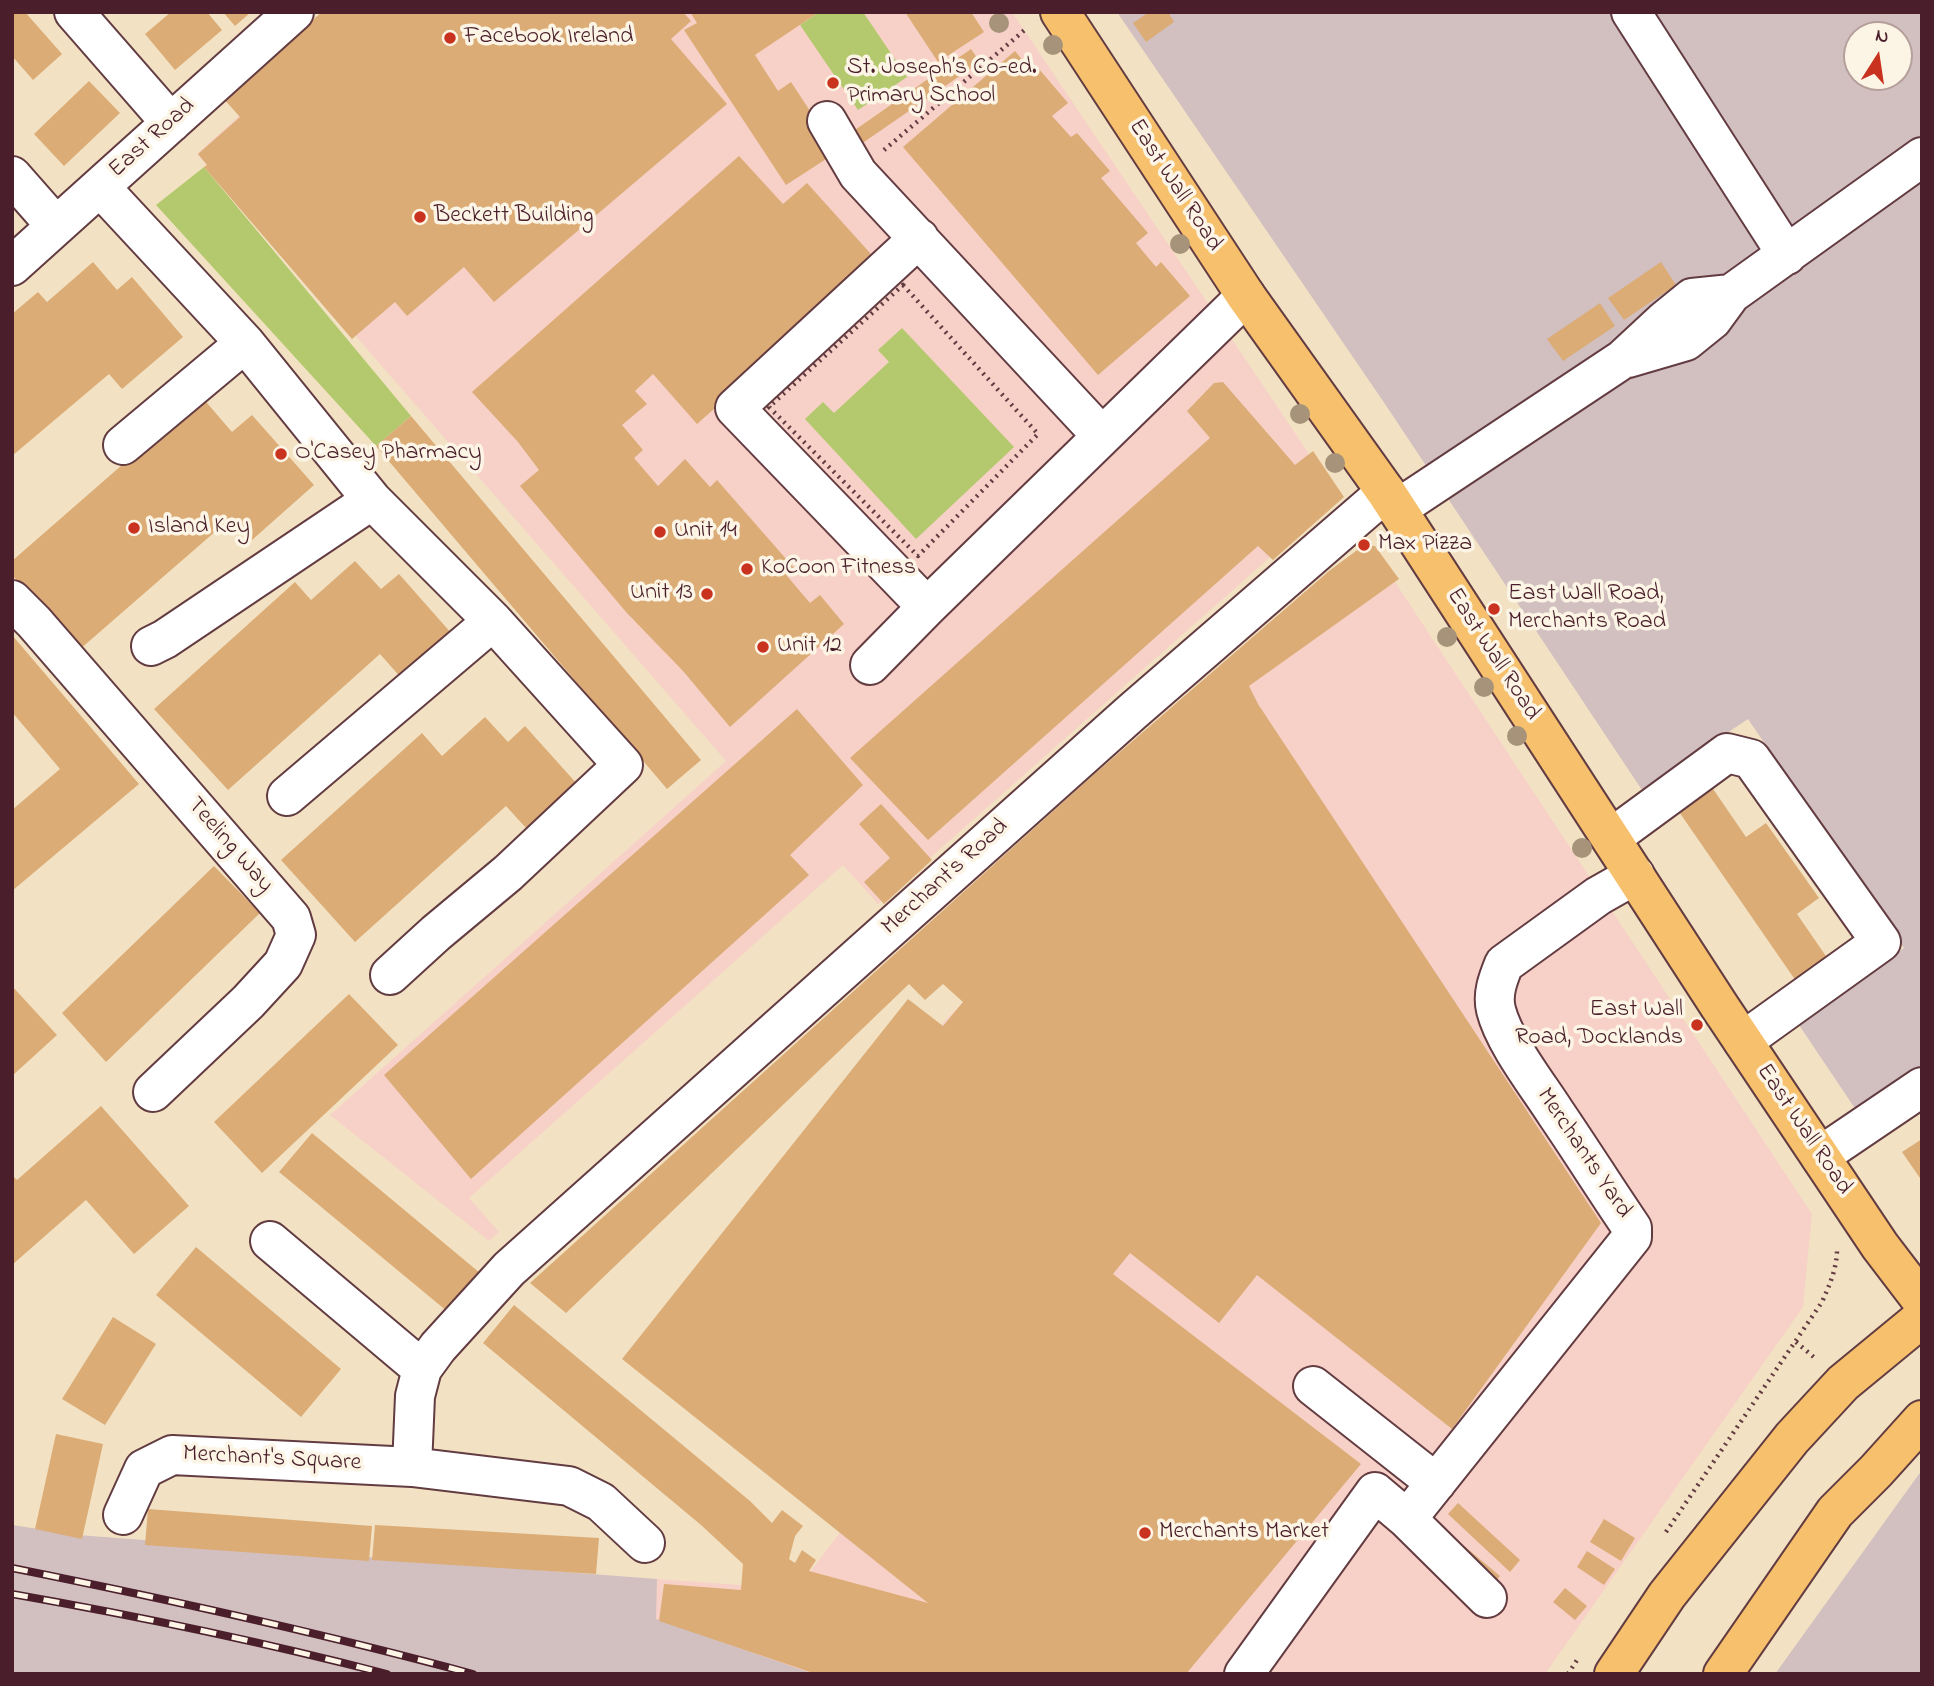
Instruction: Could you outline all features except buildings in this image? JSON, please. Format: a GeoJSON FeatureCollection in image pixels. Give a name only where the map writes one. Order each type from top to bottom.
{"type":"FeatureCollection","features":[{"type":"Feature","properties":{"kind":"main road","name":"East Wall Road"},"geometry":{"type":"LineString","coordinates":[[1043,20],[1392,500],[1743,1041],[1880,1246],[1922,1301]]}},
{"type":"Feature","properties":{"kind":"main road"},"geometry":{"type":"LineString","coordinates":[[1614,1674],[1667,1595],[1792,1438],[1843,1383],[1922,1318]]}},
{"type":"Feature","properties":{"kind":"main road"},"geometry":{"type":"LineString","coordinates":[[1723,1674],[1835,1511],[1922,1420]]}},
{"type":"Feature","properties":{"kind":"street"},"geometry":{"type":"LineString","coordinates":[[74,12],[171,123]]}},
{"type":"Feature","properties":{"kind":"street","name":"East Road"},"geometry":{"type":"LineString","coordinates":[[12,266],[294,12]]}},
{"type":"Feature","properties":{"kind":"street"},"geometry":{"type":"LineString","coordinates":[[1631,12],[1787,255],[1922,157]]}},
{"type":"Feature","properties":{"kind":"street"},"geometry":{"type":"LineString","coordinates":[[827,121],[858,174],[1102,436]]}},
{"type":"Feature","properties":{"kind":"street"},"geometry":{"type":"LineString","coordinates":[[12,176],[56,226]]}},
{"type":"Feature","properties":{"kind":"street"},"geometry":{"type":"LineString","coordinates":[[100,187],[245,343],[372,500],[493,621],[623,765],[508,873],[390,975]]}},
{"type":"Feature","properties":{"kind":"street"},"geometry":{"type":"LineString","coordinates":[[919,239],[735,408],[927,607]]}},
{"type":"Feature","properties":{"kind":"street","name":"Merchant's Road"},"geometry":{"type":"LineString","coordinates":[[422,1369],[438,1347],[509,1269],[1132,712],[1392,500],[1623,359],[1692,298],[1731,294],[1787,255]]}},
{"type":"Feature","properties":{"kind":"street"},"geometry":{"type":"LineString","coordinates":[[870,665],[1246,296]]}},
{"type":"Feature","properties":{"kind":"street"},"geometry":{"type":"LineString","coordinates":[[122,444],[245,343]]}},
{"type":"Feature","properties":{"kind":"street"},"geometry":{"type":"LineString","coordinates":[[151,646],[372,500]]}},
{"type":"Feature","properties":{"kind":"street","name":"Teeling Way"},"geometry":{"type":"LineString","coordinates":[[12,600],[291,918],[296,935],[284,964],[153,1092]]}},
{"type":"Feature","properties":{"kind":"street"},"geometry":{"type":"LineString","coordinates":[[287,796],[493,621]]}},
{"type":"Feature","properties":{"kind":"street"},"geometry":{"type":"LineString","coordinates":[[1611,838],[1727,753],[1751,758],[1881,942],[1743,1041]]}},
{"type":"Feature","properties":{"kind":"street","name":"Merchants Yard"},"geometry":{"type":"LineString","coordinates":[[1407,1519],[1632,1237],[1632,1228],[1518,1056],[1499,1021],[1494,995],[1504,964],[1598,896],[1635,875]]}},
{"type":"Feature","properties":{"kind":"street"},"geometry":{"type":"LineString","coordinates":[[1820,1156],[1922,1087]]}},
{"type":"Feature","properties":{"kind":"street"},"geometry":{"type":"LineString","coordinates":[[270,1241],[422,1369],[415,1396],[412,1467]]}},
{"type":"Feature","properties":{"kind":"street"},"geometry":{"type":"LineString","coordinates":[[1313,1386],[1436,1483]]}},
{"type":"Feature","properties":{"kind":"street","name":"Merchant's Square"},"geometry":{"type":"LineString","coordinates":[[123,1515],[144,1469],[172,1455],[412,1467],[569,1486],[601,1502],[645,1543]]}},
{"type":"Feature","properties":{"kind":"street"},"geometry":{"type":"LineString","coordinates":[[1244,1674],[1374,1492],[1407,1519],[1487,1598]]}},
{"type":"Feature","properties":{"kind":"path"},"geometry":{"type":"LineString","coordinates":[[858,174],[1043,20]]}},
{"type":"Feature","properties":{"kind":"path"},"geometry":{"type":"LineString","coordinates":[[903,285],[1038,434],[918,556],[769,407],[903,285]]}},
{"type":"Feature","properties":{"kind":"path"},"geometry":{"type":"LineString","coordinates":[[1664,1535],[1822,1302],[1837,1262],[1837,1241]]}},
{"type":"Feature","properties":{"kind":"path"},"geometry":{"type":"LineString","coordinates":[[1796,1342],[1819,1362]]}},
{"type":"Feature","properties":{"kind":"path"},"geometry":{"type":"LineString","coordinates":[[1568,1674],[1583,1652]]}},
{"type":"Feature","properties":{"kind":"shaded area"},"geometry":{"type":"Polygon","coordinates":[[[353,12],[1012,12],[1338,497],[878,904],[843,865],[469,1198],[499,1232],[489,1241],[330,1115],[726,761],[197,154],[353,12]]]}},
{"type":"Feature","properties":{"kind":"shaded area"},"geometry":{"type":"Polygon","coordinates":[[[1117,12],[1922,12],[1922,1068],[1856,1110],[1797,1022],[1904,948],[1748,719],[1642,790],[1385,404],[1117,12]]]}},
{"type":"Feature","properties":{"kind":"shaded area"},"geometry":{"type":"Polygon","coordinates":[[[1395,582],[1812,1214],[1803,1307],[1545,1674],[814,1674],[655,1619],[657,1579],[797,1589],[841,1531],[623,1359],[963,1002],[1244,687],[1395,582]]]}},
{"type":"Feature","properties":{"kind":"shaded area"},"geometry":{"type":"Polygon","coordinates":[[[1922,1472],[1922,1674],[1775,1674],[1919,1474],[1922,1472]]]}},
{"type":"Feature","properties":{"kind":"shaded area"},"geometry":{"type":"Polygon","coordinates":[[[12,1525],[78,1535],[657,1579],[656,1619],[814,1674],[12,1674],[12,1525]]]}},
{"type":"Feature","properties":{"kind":"green space"},"geometry":{"type":"Polygon","coordinates":[[[819,12],[863,12],[907,77],[858,110],[800,25],[819,12]]]}},
{"type":"Feature","properties":{"kind":"green space"},"geometry":{"type":"Polygon","coordinates":[[[204,167],[411,416],[376,446],[156,205],[204,167]]]}},
{"type":"Feature","properties":{"kind":"green space"},"geometry":{"type":"Polygon","coordinates":[[[902,328],[1014,447],[916,539],[805,419],[823,402],[834,413],[889,362],[878,350],[902,328]]]}},
{"type":"Feature","properties":{"kind":"railway"},"geometry":{"type":"LineString","coordinates":[[12,1568],[244,1617],[473,1674]]}},
{"type":"Feature","properties":{"kind":"railway"},"geometry":{"type":"LineString","coordinates":[[12,1594],[200,1630],[387,1674]]}},
{"type":"Feature","properties":{"kind":"place","name":"Facebook Ireland"},"geometry":{"type":"Point","coordinates":[450,38]}},
{"type":"Feature","properties":{"kind":"place","name":"St. Joseph’s Co-ed. Primary School"},"geometry":{"type":"Point","coordinates":[833,83]}},
{"type":"Feature","properties":{"kind":"place","name":"Beckett Building"},"geometry":{"type":"Point","coordinates":[420,217]}},
{"type":"Feature","properties":{"kind":"place","name":"O'Casey Pharmacy"},"geometry":{"type":"Point","coordinates":[281,454]}},
{"type":"Feature","properties":{"kind":"place","name":"Island Key"},"geometry":{"type":"Point","coordinates":[134,528]}},
{"type":"Feature","properties":{"kind":"place","name":"Unit 14"},"geometry":{"type":"Point","coordinates":[660,532]}},
{"type":"Feature","properties":{"kind":"place","name":"Max Pizza"},"geometry":{"type":"Point","coordinates":[1364,545]}},
{"type":"Feature","properties":{"kind":"place","name":"KoCoon Fitness"},"geometry":{"type":"Point","coordinates":[747,569]}},
{"type":"Feature","properties":{"kind":"place","name":"Unit 13"},"geometry":{"type":"Point","coordinates":[707,594]}},
{"type":"Feature","properties":{"kind":"place","name":"East Wall Road, Merchants Road"},"geometry":{"type":"Point","coordinates":[1494,609]}},
{"type":"Feature","properties":{"kind":"place","name":"Unit 12"},"geometry":{"type":"Point","coordinates":[763,647]}},
{"type":"Feature","properties":{"kind":"place","name":"East Wall Road, Docklands"},"geometry":{"type":"Point","coordinates":[1697,1025]}},
{"type":"Feature","properties":{"kind":"place","name":"Merchants Market"},"geometry":{"type":"Point","coordinates":[1145,1533]}}]}
